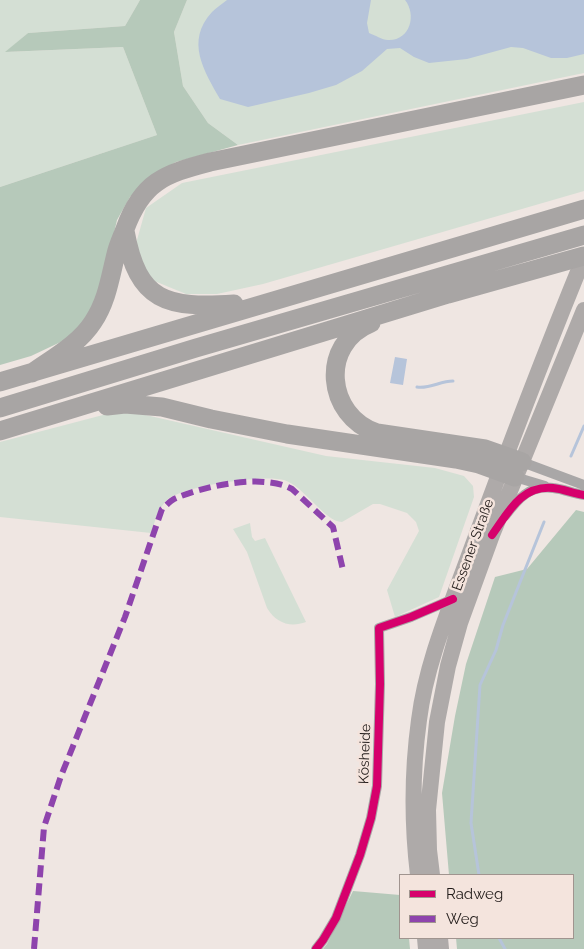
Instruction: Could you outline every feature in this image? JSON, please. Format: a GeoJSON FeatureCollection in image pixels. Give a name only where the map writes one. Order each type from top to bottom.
{"type":"FeatureCollection","features":[{"type":"Feature","properties":{"kind":"highway"},"geometry":{"type":"LineString","coordinates":[[32,373],[73,344],[87,331],[108,292],[116,252],[136,204],[147,189],[162,179],[182,170],[210,162],[584,85]]}},
{"type":"Feature","properties":{"kind":"highway"},"geometry":{"type":"LineString","coordinates":[[0,382],[584,209]]}},
{"type":"Feature","properties":{"kind":"highway"},"geometry":{"type":"LineString","coordinates":[[125,231],[129,253],[136,271],[147,286],[159,296],[175,303],[197,305],[265,302]]}},
{"type":"Feature","properties":{"kind":"highway"},"geometry":{"type":"LineString","coordinates":[[0,408],[196,348],[579,236]]}},
{"type":"Feature","properties":{"kind":"highway"},"geometry":{"type":"LineString","coordinates":[[0,431],[448,294],[584,257]]}},
{"type":"Feature","properties":{"kind":"highway"},"geometry":{"type":"LineString","coordinates":[[448,294],[442,300],[375,322],[355,333],[340,351],[335,370],[338,395],[348,414],[364,429],[377,433],[469,446],[511,466]]}},
{"type":"Feature","properties":{"kind":"highway"},"geometry":{"type":"LineString","coordinates":[[71,409],[125,404],[162,407],[287,434],[429,454],[479,464],[511,466]]}},
{"type":"Feature","properties":{"kind":"main road","name":"Essener Straße"},"geometry":{"type":"LineString","coordinates":[[432,874],[428,810],[437,722],[448,666],[460,623],[492,535],[511,466],[584,257]]}},
{"type":"Feature","properties":{"kind":"main road","name":"Essener Straße"},"geometry":{"type":"LineString","coordinates":[[418,874],[415,850],[414,775],[419,720],[431,665],[454,599],[511,466],[584,310]]}},
{"type":"Feature","properties":{"kind":"street"},"geometry":{"type":"LineString","coordinates":[[511,466],[584,485]]}},
{"type":"Feature","properties":{"kind":"street"},"geometry":{"type":"LineString","coordinates":[[511,466],[553,488],[584,495]]}},
{"type":"Feature","properties":{"kind":"street"},"geometry":{"type":"LineString","coordinates":[[492,535],[520,498],[536,489],[553,488]]}},
{"type":"Feature","properties":{"kind":"street","name":"Kösheide"},"geometry":{"type":"LineString","coordinates":[[316,949],[336,918],[357,864],[371,818],[377,786],[380,684],[378,628],[454,599]]}},
{"type":"Feature","properties":{"kind":"shaded area"},"geometry":{"type":"Polygon","coordinates":[[[0,0],[140,0],[125,26],[28,33],[6,52],[123,47],[157,135],[0,187],[0,0]]]}},
{"type":"Feature","properties":{"kind":"shaded area"},"geometry":{"type":"Polygon","coordinates":[[[187,0],[584,0],[584,73],[238,145],[208,123],[183,86],[174,32],[187,0]]]}},
{"type":"Feature","properties":{"kind":"shaded area"},"geometry":{"type":"Polygon","coordinates":[[[584,102],[584,191],[263,284],[217,294],[186,294],[147,278],[135,247],[146,208],[182,183],[584,102]]]}},
{"type":"Feature","properties":{"kind":"shaded area"},"geometry":{"type":"Polygon","coordinates":[[[120,412],[137,413],[326,456],[435,468],[464,476],[473,486],[474,497],[439,597],[395,617],[387,590],[419,531],[416,522],[407,513],[380,504],[373,504],[342,522],[329,516],[299,489],[284,480],[260,479],[224,482],[177,494],[168,499],[162,506],[151,533],[0,517],[0,442],[120,412]]]}},
{"type":"Feature","properties":{"kind":"shaded area"},"geometry":{"type":"Polygon","coordinates":[[[250,523],[252,537],[255,541],[265,538],[306,622],[300,624],[284,623],[279,621],[267,608],[247,552],[233,529],[250,523]]]}},
{"type":"Feature","properties":{"kind":"green space"},"geometry":{"type":"Polygon","coordinates":[[[140,0],[187,0],[174,32],[183,86],[208,123],[238,145],[176,162],[152,175],[130,197],[117,220],[101,290],[88,317],[67,339],[31,356],[0,365],[0,187],[157,135],[123,47],[5,52],[28,33],[125,26],[140,0]]]}},
{"type":"Feature","properties":{"kind":"green space"},"geometry":{"type":"Polygon","coordinates":[[[576,510],[584,512],[584,949],[457,949],[456,939],[574,939],[574,874],[449,874],[442,793],[466,664],[495,577],[527,569],[576,510]]]}},
{"type":"Feature","properties":{"kind":"green space"},"geometry":{"type":"Polygon","coordinates":[[[353,891],[399,895],[399,939],[409,939],[410,949],[323,949],[353,891]]]}},
{"type":"Feature","properties":{"kind":"water"},"geometry":{"type":"Polygon","coordinates":[[[227,0],[371,0],[367,23],[369,33],[388,40],[402,36],[409,26],[411,20],[409,6],[405,0],[584,0],[584,54],[567,58],[551,58],[523,48],[511,47],[467,59],[429,63],[414,57],[400,48],[387,49],[362,71],[336,85],[248,107],[220,99],[208,78],[200,56],[198,45],[204,23],[212,12],[227,0]]]}},
{"type":"Feature","properties":{"kind":"water"},"geometry":{"type":"Polygon","coordinates":[[[395,357],[407,359],[403,385],[390,383],[395,357]]]}},
{"type":"Feature","properties":{"kind":"waterway"},"geometry":{"type":"LineString","coordinates":[[417,387],[453,381]]}},
{"type":"Feature","properties":{"kind":"waterway"},"geometry":{"type":"LineString","coordinates":[[571,456],[584,426]]}},
{"type":"Feature","properties":{"kind":"waterway"},"geometry":{"type":"LineString","coordinates":[[479,874],[471,823],[480,685],[496,650],[503,625],[544,522]]}},
{"type":"Feature","properties":{"kind":"waterway"},"geometry":{"type":"LineString","coordinates":[[500,939],[505,949]]}},
{"type":"Feature","properties":{"kind":"marked path"},"geometry":{"type":"LineString","coordinates":[[34,949],[44,827],[61,776],[125,617],[162,509],[174,499],[216,486],[250,482],[280,484],[292,489],[333,527],[343,570]]}},
{"type":"Feature","properties":{"kind":"cycle path"},"geometry":{"type":"LineString","coordinates":[[492,535],[516,502],[532,491],[542,488],[553,488],[584,495]]}},
{"type":"Feature","properties":{"kind":"cycle path"},"geometry":{"type":"LineString","coordinates":[[316,949],[336,918],[360,855],[371,818],[377,786],[380,684],[379,628],[453,599]]}}]}
